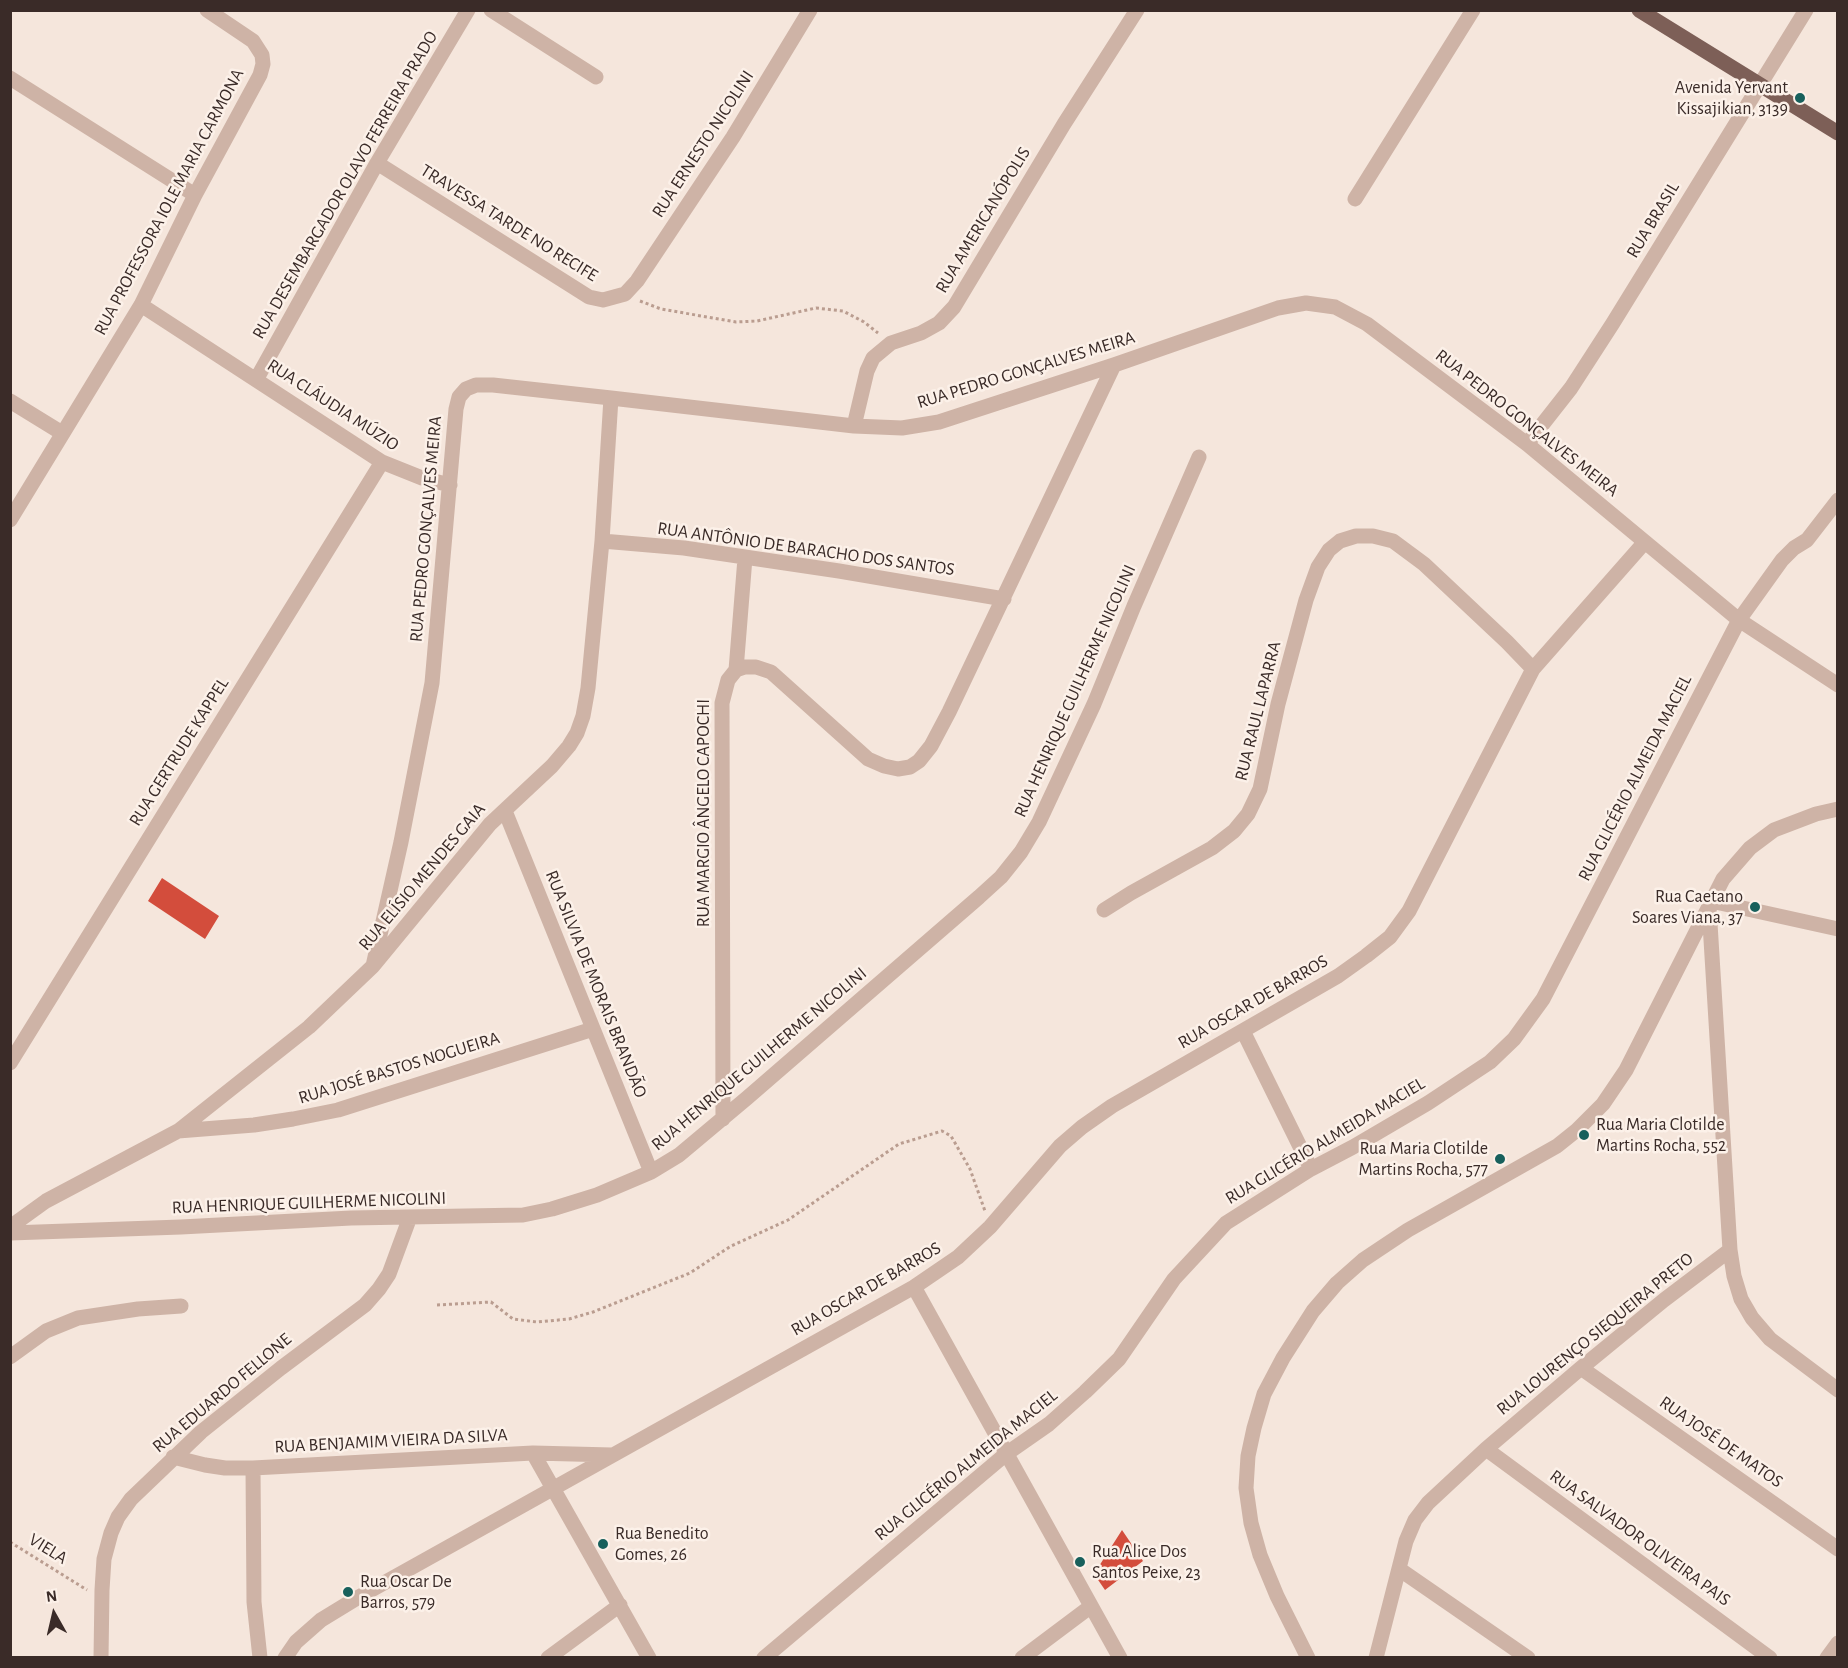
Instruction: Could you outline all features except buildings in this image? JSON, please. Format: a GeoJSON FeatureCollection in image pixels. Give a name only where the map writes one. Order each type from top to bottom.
{"type":"FeatureCollection","features":[{"type":"Feature","properties":{"kind":"main road"},"geometry":{"type":"LineString","coordinates":[[1639,10],[1838,133]]}},
{"type":"Feature","properties":{"kind":"street","name":"RUA PROFESSORA IOLE MARIA CARMONA"},"geometry":{"type":"LineString","coordinates":[[10,520],[141,305],[195,195],[260,75],[264,64],[262,55],[253,41],[207,10]]}},
{"type":"Feature","properties":{"kind":"street","name":"RUA DESEMBARGADOR OLAVO FERREIRA PRADO"},"geometry":{"type":"LineString","coordinates":[[256,380],[377,163],[468,10]]}},
{"type":"Feature","properties":{"kind":"street"},"geometry":{"type":"LineString","coordinates":[[491,10],[596,77]]}},
{"type":"Feature","properties":{"kind":"street","name":"RUA ERNESTO NICOLINI"},"geometry":{"type":"LineString","coordinates":[[625,294],[637,281],[733,137],[810,10]]}},
{"type":"Feature","properties":{"kind":"street","name":"RUA AMERICANÓPOLIS"},"geometry":{"type":"LineString","coordinates":[[854,426],[867,371],[873,358],[891,343],[921,333],[939,323],[954,307],[1064,124],[1137,10]]}},
{"type":"Feature","properties":{"kind":"street"},"geometry":{"type":"LineString","coordinates":[[1355,199],[1473,10]]}},
{"type":"Feature","properties":{"kind":"street","name":"RUA BRASIL"},"geometry":{"type":"LineString","coordinates":[[1527,444],[1571,388],[1613,323],[1806,10]]}},
{"type":"Feature","properties":{"kind":"street"},"geometry":{"type":"LineString","coordinates":[[10,78],[195,195]]}},
{"type":"Feature","properties":{"kind":"street","name":"TRAVESSA TARDE NO RECIFE"},"geometry":{"type":"LineString","coordinates":[[377,163],[589,297],[603,300],[625,294]]}},
{"type":"Feature","properties":{"kind":"street","name":"RUA PEDRO GONÇALVES MEIRA"},"geometry":{"type":"LineString","coordinates":[[373,966],[415,774],[432,683],[456,409],[459,397],[466,389],[476,385],[493,385],[854,426],[902,428],[939,422],[1278,308],[1306,303],[1335,307],[1367,324],[1527,444],[1739,620],[1838,685]]}},
{"type":"Feature","properties":{"kind":"street","name":"RUA CLÁUDIA MÚZIO"},"geometry":{"type":"LineString","coordinates":[[141,305],[382,462],[422,478],[450,485]]}},
{"type":"Feature","properties":{"kind":"street"},"geometry":{"type":"LineString","coordinates":[[736,670],[756,667],[771,672],[868,759],[898,769],[910,767],[919,761],[932,746],[1114,365]]}},
{"type":"Feature","properties":{"kind":"street","name":"RUA ELÍSIO MENDES GAIA"},"geometry":{"type":"LineString","coordinates":[[10,1227],[46,1201],[177,1131],[236,1087],[309,1027],[373,966],[448,873],[505,810],[552,766],[569,746],[583,716],[588,688],[602,541],[611,398]]}},
{"type":"Feature","properties":{"kind":"street"},"geometry":{"type":"LineString","coordinates":[[10,402],[62,434]]}},
{"type":"Feature","properties":{"kind":"street","name":"RUA HENRIQUE GUILHERME NICOLINI"},"geometry":{"type":"LineString","coordinates":[[10,1233],[351,1218],[523,1215],[597,1195],[651,1172],[679,1155],[980,897],[1001,877],[1021,852],[1039,822],[1094,704],[1199,457]]}},
{"type":"Feature","properties":{"kind":"street","name":"RUA GERTRUDE KAPPEL"},"geometry":{"type":"LineString","coordinates":[[10,1063],[382,462]]}},
{"type":"Feature","properties":{"kind":"street","name":"RUA GLICÉRIO ALMEIDA MACIEL"},"geometry":{"type":"LineString","coordinates":[[764,1658],[1006,1454],[1048,1424],[1119,1359],[1174,1279],[1226,1223],[1311,1169],[1428,1103],[1490,1062],[1514,1039],[1543,999],[1739,620],[1782,561],[1794,548],[1807,540],[1838,500]]}},
{"type":"Feature","properties":{"kind":"street","name":"RUA RAUL LAPARRA"},"geometry":{"type":"LineString","coordinates":[[1104,910],[1212,848],[1234,831],[1248,814],[1260,789],[1281,694],[1306,600],[1318,567],[1329,550],[1340,541],[1356,536],[1372,536],[1393,541],[1424,564],[1533,669]]}},
{"type":"Feature","properties":{"kind":"street","name":"RUA ANTÔNIO DE BARACHO DOS SANTOS"},"geometry":{"type":"LineString","coordinates":[[602,541],[684,548],[1004,599]]}},
{"type":"Feature","properties":{"kind":"street","name":"RUA OSCAR DE BARROS"},"geometry":{"type":"LineString","coordinates":[[285,1658],[296,1642],[321,1620],[415,1564],[914,1287],[958,1257],[990,1227],[1060,1146],[1082,1127],[1112,1106],[1338,976],[1390,937],[1409,911],[1533,669],[1644,543]]}},
{"type":"Feature","properties":{"kind":"street","name":"RUA MARGIO ÂNGELO CAPOCHI"},"geometry":{"type":"LineString","coordinates":[[723,1119],[722,704],[728,680],[736,670],[745,558]]}},
{"type":"Feature","properties":{"kind":"street"},"geometry":{"type":"LineString","coordinates":[[1308,1658],[1277,1596],[1251,1523],[1246,1488],[1248,1456],[1257,1417],[1268,1385],[1283,1358],[1313,1311],[1337,1283],[1363,1260],[1408,1230],[1557,1146],[1577,1130],[1603,1104],[1626,1070],[1723,879],[1750,848],[1774,830],[1816,814],[1838,809]]}},
{"type":"Feature","properties":{"kind":"street","name":"RUA SILVIA DE MORAIS BRANDÃO"},"geometry":{"type":"LineString","coordinates":[[505,810],[651,1172]]}},
{"type":"Feature","properties":{"kind":"street"},"geometry":{"type":"LineString","coordinates":[[1710,903],[1838,929]]}},
{"type":"Feature","properties":{"kind":"street"},"geometry":{"type":"LineString","coordinates":[[1710,903],[1730,1250],[1734,1276],[1741,1299],[1752,1318],[1770,1339],[1838,1390]]}},
{"type":"Feature","properties":{"kind":"street","name":"RUA JOSÉ BASTOS NOGUEIRA"},"geometry":{"type":"LineString","coordinates":[[177,1131],[254,1125],[338,1110],[593,1029]]}},
{"type":"Feature","properties":{"kind":"street"},"geometry":{"type":"LineString","coordinates":[[1243,1031],[1311,1169]]}},
{"type":"Feature","properties":{"kind":"street","name":"RUA EDUARDO FELLONE"},"geometry":{"type":"LineString","coordinates":[[101,1658],[104,1559],[111,1533],[131,1499],[173,1457],[250,1392],[365,1305],[380,1289],[389,1274],[410,1217]]}},
{"type":"Feature","properties":{"kind":"street","name":"RUA LOURENÇO SIEQUEIRA PRETO"},"geometry":{"type":"LineString","coordinates":[[1376,1658],[1406,1541],[1415,1520],[1428,1503],[1486,1449],[1581,1368],[1730,1250]]}},
{"type":"Feature","properties":{"kind":"street"},"geometry":{"type":"LineString","coordinates":[[914,1287],[1120,1658]]}},
{"type":"Feature","properties":{"kind":"street"},"geometry":{"type":"LineString","coordinates":[[10,1357],[46,1331],[78,1318],[128,1310],[181,1306]]}},
{"type":"Feature","properties":{"kind":"street","name":"RUA JOSÉ DE MATOS"},"geometry":{"type":"LineString","coordinates":[[1581,1368],[1838,1549]]}},
{"type":"Feature","properties":{"kind":"street","name":"RUA SALVADOR OLIVEIRA PAIS"},"geometry":{"type":"LineString","coordinates":[[1486,1449],[1770,1658]]}},
{"type":"Feature","properties":{"kind":"street"},"geometry":{"type":"LineString","coordinates":[[533,1453],[649,1658]]}},
{"type":"Feature","properties":{"kind":"street","name":"RUA BENJAMIM VIEIRA DA SILVA"},"geometry":{"type":"LineString","coordinates":[[173,1457],[215,1467],[252,1468],[533,1453],[612,1455]]}},
{"type":"Feature","properties":{"kind":"street"},"geometry":{"type":"LineString","coordinates":[[252,1468],[254,1602],[260,1658]]}},
{"type":"Feature","properties":{"kind":"street"},"geometry":{"type":"LineString","coordinates":[[1399,1569],[1527,1658]]}},
{"type":"Feature","properties":{"kind":"street"},"geometry":{"type":"LineString","coordinates":[[548,1658],[620,1605]]}},
{"type":"Feature","properties":{"kind":"street"},"geometry":{"type":"LineString","coordinates":[[1022,1658],[1090,1607]]}},
{"type":"Feature","properties":{"kind":"street"},"geometry":{"type":"LineString","coordinates":[[1827,1658],[1838,1643]]}},
{"type":"Feature","properties":{"kind":"path"},"geometry":{"type":"LineString","coordinates":[[625,294],[662,309],[736,322],[757,321],[816,309],[843,311],[864,322],[891,343]]}},
{"type":"Feature","properties":{"kind":"path"},"geometry":{"type":"LineString","coordinates":[[436,1305],[491,1302],[513,1319],[537,1322],[569,1319],[593,1312],[690,1273],[731,1246],[788,1220],[899,1144],[942,1131],[951,1136],[970,1169],[990,1227]]}},
{"type":"Feature","properties":{"kind":"path","name":"VIELA"},"geometry":{"type":"LineString","coordinates":[[10,1542],[102,1599]]}},
{"type":"Feature","properties":{"kind":"place","name":"Avenida Yervant Kissajikian, 3139"},"geometry":{"type":"Point","coordinates":[1800,98]}},
{"type":"Feature","properties":{"kind":"place","name":"Rua Caetano Soares Viana, 37"},"geometry":{"type":"Point","coordinates":[1755,907]}},
{"type":"Feature","properties":{"kind":"place","name":"Rua Maria Clotilde Martins Rocha, 552"},"geometry":{"type":"Point","coordinates":[1584,1135]}},
{"type":"Feature","properties":{"kind":"place","name":"Rua Maria Clotilde Martins Rocha, 577"},"geometry":{"type":"Point","coordinates":[1500,1159]}},
{"type":"Feature","properties":{"kind":"place","name":"Rua Benedito Gomes, 26"},"geometry":{"type":"Point","coordinates":[603,1544]}},
{"type":"Feature","properties":{"kind":"place","name":"Rua Alice Dos Santos Peixe, 23"},"geometry":{"type":"Point","coordinates":[1080,1562]}},
{"type":"Feature","properties":{"kind":"place","name":"Rua Oscar De Barros, 579"},"geometry":{"type":"Point","coordinates":[348,1592]}}]}
